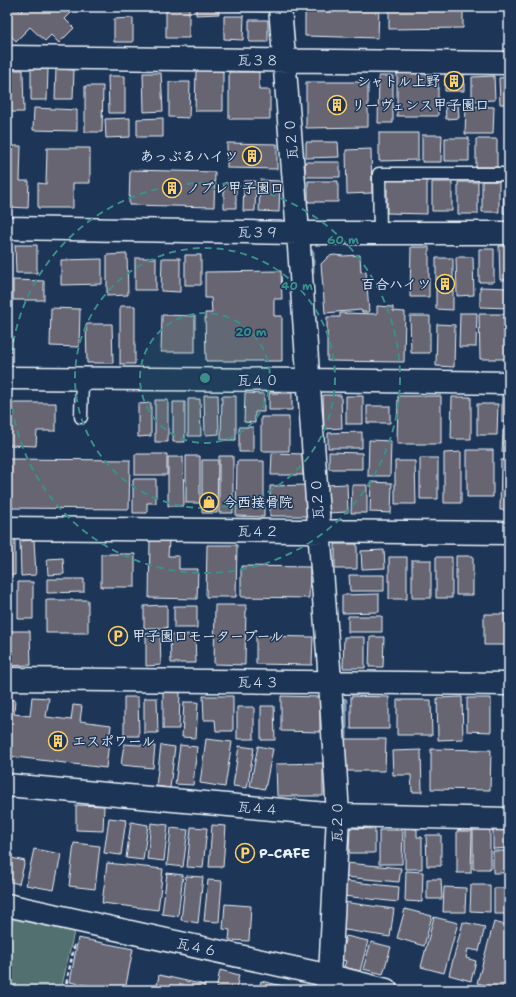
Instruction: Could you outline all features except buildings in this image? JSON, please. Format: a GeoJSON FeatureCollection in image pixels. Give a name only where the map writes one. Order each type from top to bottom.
{"type":"FeatureCollection","features":[{"type":"Feature","properties":{"kind":"street","name":"瓦２０"},"geometry":{"type":"LineString","coordinates":[[280,7],[298,233],[338,815],[328,983]]}},
{"type":"Feature","properties":{"kind":"street","name":"瓦３８"},"geometry":{"type":"LineString","coordinates":[[7,57],[509,63]]}},
{"type":"Feature","properties":{"kind":"street","name":"瓦３９"},"geometry":{"type":"LineString","coordinates":[[7,228],[298,233],[509,233]]}},
{"type":"Feature","properties":{"kind":"street","name":"瓦４０"},"geometry":{"type":"LineString","coordinates":[[7,378],[509,383]]}},
{"type":"Feature","properties":{"kind":"street","name":"瓦４２"},"geometry":{"type":"LineString","coordinates":[[7,528],[509,533]]}},
{"type":"Feature","properties":{"kind":"street","name":"瓦４３"},"geometry":{"type":"LineString","coordinates":[[7,679],[509,684]]}},
{"type":"Feature","properties":{"kind":"street","name":"瓦４４"},"geometry":{"type":"LineString","coordinates":[[7,785],[338,815],[509,820]]}},
{"type":"Feature","properties":{"kind":"street","name":"瓦４６"},"geometry":{"type":"LineString","coordinates":[[7,905],[328,983],[386,990]]}},
{"type":"Feature","properties":{"kind":"lane"},"geometry":{"type":"LineString","coordinates":[[380,233],[379,174],[509,174]]}},
{"type":"Feature","properties":{"kind":"lane"},"geometry":{"type":"LineString","coordinates":[[81,417],[82,378]]}},
{"type":"Feature","properties":{"kind":"path"},"geometry":{"type":"LineString","coordinates":[[65,990],[79,922]]}},
{"type":"Feature","properties":{"kind":"green space"},"geometry":{"type":"Polygon","coordinates":[[[13,919],[74,932],[61,990],[7,990],[7,946],[13,919]]]}},
{"type":"Feature","properties":{"kind":"waterway"},"geometry":{"type":"LineString","coordinates":[[311,253],[311,271]]}},
{"type":"Feature","properties":{"kind":"waterway"},"geometry":{"type":"LineString","coordinates":[[344,701],[344,738]]}},
{"type":"Feature","properties":{"kind":"place","name":"シャトル上野"},"geometry":{"type":"Point","coordinates":[454,81]}},
{"type":"Feature","properties":{"kind":"place","name":"リーヴェンス甲子園口"},"geometry":{"type":"Point","coordinates":[337,105]}},
{"type":"Feature","properties":{"kind":"place","name":"あっぷるハイツ"},"geometry":{"type":"Point","coordinates":[252,156]}},
{"type":"Feature","properties":{"kind":"place","name":"ノブレ甲子園口"},"geometry":{"type":"Point","coordinates":[172,188]}},
{"type":"Feature","properties":{"kind":"place","name":"百合ハイツ"},"geometry":{"type":"Point","coordinates":[445,284]}},
{"type":"Feature","properties":{"kind":"place","name":"今西接骨院"},"geometry":{"type":"Point","coordinates":[209,502]}},
{"type":"Feature","properties":{"kind":"place","name":"甲子園口モータープール"},"geometry":{"type":"Point","coordinates":[118,636]}},
{"type":"Feature","properties":{"kind":"place","name":"エスポワール"},"geometry":{"type":"Point","coordinates":[58,741]}},
{"type":"Feature","properties":{"kind":"place","name":"P-CAFE"},"geometry":{"type":"Point","coordinates":[245,853]}}]}
